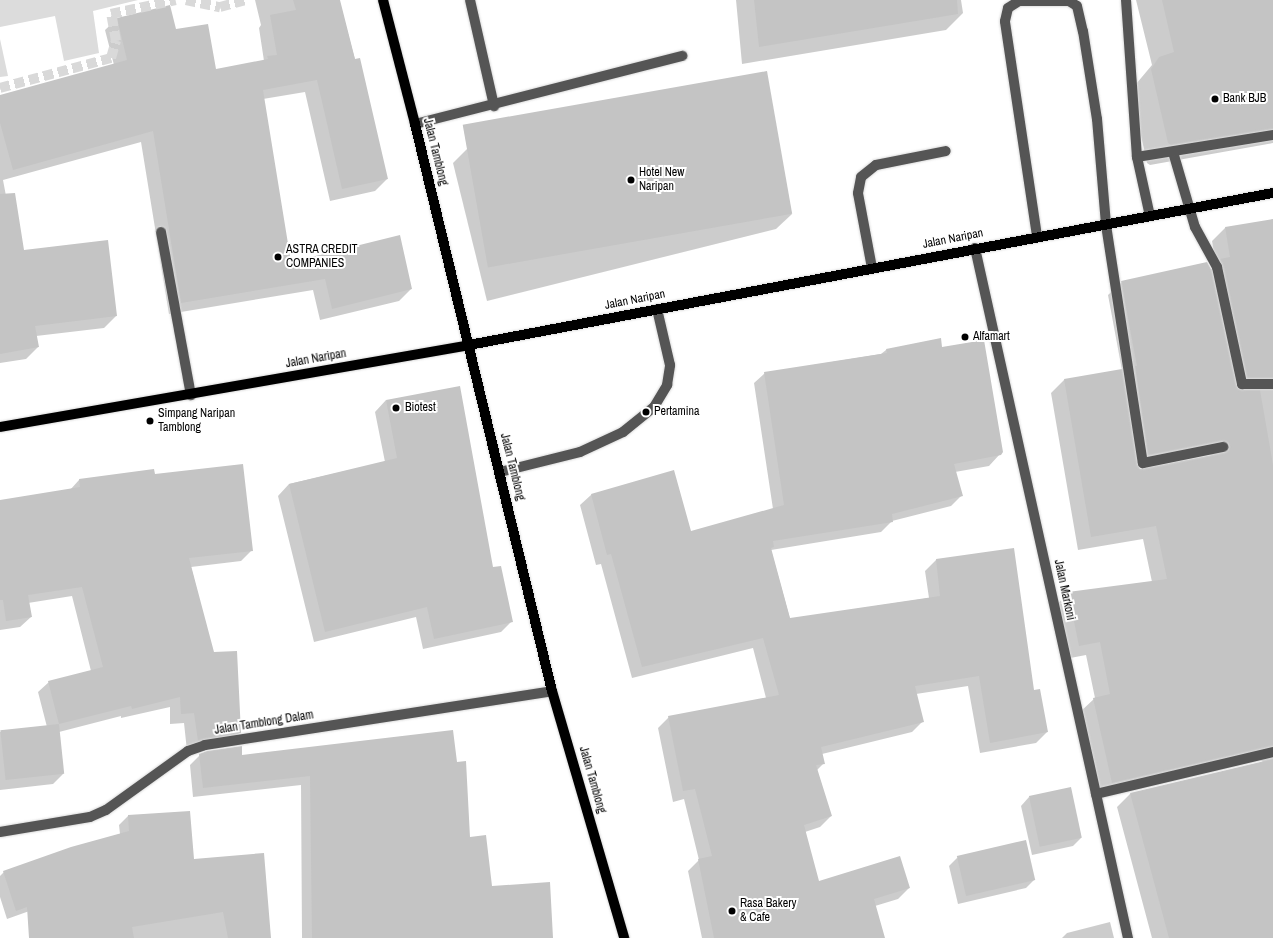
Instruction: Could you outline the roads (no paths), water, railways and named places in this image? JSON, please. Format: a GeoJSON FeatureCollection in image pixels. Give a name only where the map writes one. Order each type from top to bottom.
{"type":"FeatureCollection","features":[{"type":"Feature","properties":{"kind":"main road","name":"Jalan Tamblong"},"geometry":{"type":"LineString","coordinates":[[383,0],[415,124],[552,691],[624,938]]}},
{"type":"Feature","properties":{"kind":"main road","name":"Jalan Naripan"},"geometry":{"type":"LineString","coordinates":[[0,427],[191,395],[469,345],[1036,236],[1106,225],[1273,193]]}},
{"type":"Feature","properties":{"kind":"street"},"geometry":{"type":"LineString","coordinates":[[470,0],[494,106]]}},
{"type":"Feature","properties":{"kind":"street"},"geometry":{"type":"LineString","coordinates":[[1126,0],[1137,158],[1150,216]]}},
{"type":"Feature","properties":{"kind":"street"},"geometry":{"type":"LineString","coordinates":[[1036,236],[1005,21],[1008,8],[1019,1],[1069,1],[1077,6],[1097,119],[1106,225],[1144,463],[1223,447]]}},
{"type":"Feature","properties":{"kind":"street"},"geometry":{"type":"LineString","coordinates":[[415,124],[494,106],[682,56]]}},
{"type":"Feature","properties":{"kind":"street"},"geometry":{"type":"LineString","coordinates":[[1137,158],[1273,135]]}},
{"type":"Feature","properties":{"kind":"street"},"geometry":{"type":"LineString","coordinates":[[872,268],[858,193],[861,177],[876,165],[946,151]]}},
{"type":"Feature","properties":{"kind":"street"},"geometry":{"type":"LineString","coordinates":[[1173,152],[1189,209],[1216,267],[1242,384],[1273,384]]}},
{"type":"Feature","properties":{"kind":"street"},"geometry":{"type":"LineString","coordinates":[[161,232],[191,395]]}},
{"type":"Feature","properties":{"kind":"street","name":"Jalan Markoni"},"geometry":{"type":"LineString","coordinates":[[975,248],[1128,938]]}},
{"type":"Feature","properties":{"kind":"street"},"geometry":{"type":"LineString","coordinates":[[500,472],[580,452],[623,432],[654,407],[667,385],[670,365],[658,309]]}},
{"type":"Feature","properties":{"kind":"street","name":"Jalan Tamblong Dalam"},"geometry":{"type":"LineString","coordinates":[[0,832],[90,817],[106,810],[188,751],[205,745],[552,691]]}},
{"type":"Feature","properties":{"kind":"street"},"geometry":{"type":"LineString","coordinates":[[1096,794],[1273,752]]}},
{"type":"Feature","properties":{"kind":"tunnel"},"geometry":{"type":"LineString","coordinates":[[0,88],[111,58],[116,41],[111,14],[176,0]]}},
{"type":"Feature","properties":{"kind":"tunnel"},"geometry":{"type":"LineString","coordinates":[[186,0],[220,7],[246,0]]}},
{"type":"Feature","properties":{"kind":"place","name":"Bank BJB"},"geometry":{"type":"Point","coordinates":[1215,99]}},
{"type":"Feature","properties":{"kind":"place","name":"Hotel New Naripan"},"geometry":{"type":"Point","coordinates":[631,180]}},
{"type":"Feature","properties":{"kind":"place","name":"ASTRA CREDIT COMPANIES"},"geometry":{"type":"Point","coordinates":[278,257]}},
{"type":"Feature","properties":{"kind":"place","name":"Alfamart"},"geometry":{"type":"Point","coordinates":[965,337]}},
{"type":"Feature","properties":{"kind":"place","name":"Biotest"},"geometry":{"type":"Point","coordinates":[396,408]}},
{"type":"Feature","properties":{"kind":"place","name":"Pertamina"},"geometry":{"type":"Point","coordinates":[646,412]}},
{"type":"Feature","properties":{"kind":"place","name":"Simpang Naripan Tamblong"},"geometry":{"type":"Point","coordinates":[150,421]}},
{"type":"Feature","properties":{"kind":"place","name":"Rasa Bakery & Cafe"},"geometry":{"type":"Point","coordinates":[732,911]}}]}
